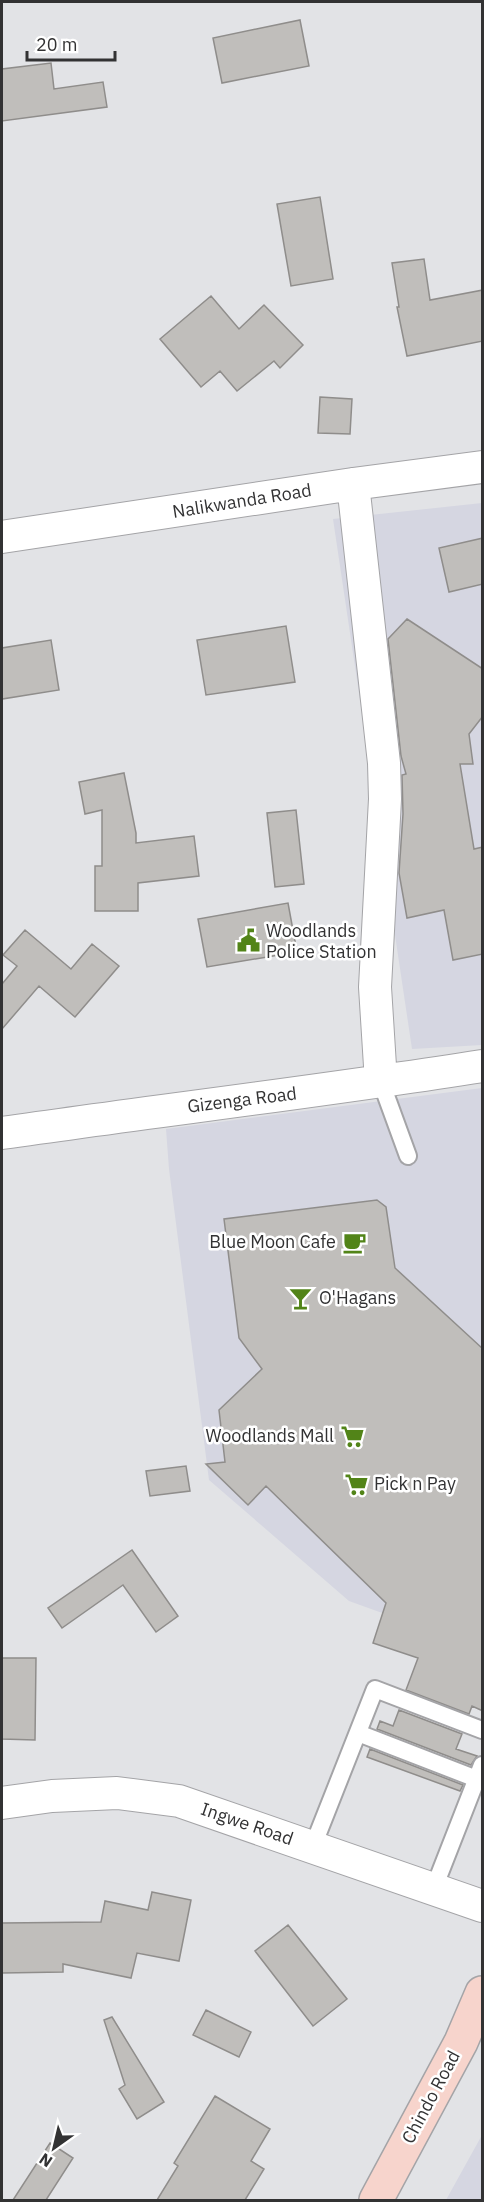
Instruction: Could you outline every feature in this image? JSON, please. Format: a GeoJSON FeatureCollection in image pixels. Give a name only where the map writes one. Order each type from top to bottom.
{"type":"FeatureCollection","features":[{"type":"Feature","properties":{"kind":"main road","name":"Chindo Road"},"geometry":{"type":"LineString","coordinates":[[376,2200],[461,2042],[483,1993]]}},
{"type":"Feature","properties":{"kind":"main road","name":"Chindo Road"},"geometry":{"type":"LineString","coordinates":[[401,2200],[483,2044]]}},
{"type":"Feature","properties":{"kind":"street","name":"Nalikwanda Road"},"geometry":{"type":"LineString","coordinates":[[2,537],[353,484],[483,467]]}},
{"type":"Feature","properties":{"kind":"street"},"geometry":{"type":"LineString","coordinates":[[353,484],[384,763],[385,799],[375,987],[381,1082]]}},
{"type":"Feature","properties":{"kind":"street","name":"Gizenga Road"},"geometry":{"type":"LineString","coordinates":[[2,1133],[483,1066]]}},
{"type":"Feature","properties":{"kind":"street","name":"Ingwe Road"},"geometry":{"type":"LineString","coordinates":[[2,1803],[52,1796],[117,1793],[179,1801],[483,1906]]}},
{"type":"Feature","properties":{"kind":"lane"},"geometry":{"type":"LineString","coordinates":[[381,1082],[408,1156]]}},
{"type":"Feature","properties":{"kind":"lane"},"geometry":{"type":"LineString","coordinates":[[313,1846],[375,1689],[483,1730]]}},
{"type":"Feature","properties":{"kind":"lane"},"geometry":{"type":"LineString","coordinates":[[358,1732],[481,1775],[434,1888]]}},
{"type":"Feature","properties":{"kind":"shaded area"},"geometry":{"type":"Polygon","coordinates":[[[482,503],[482,1045],[412,1049],[333,519],[482,503]]]}},
{"type":"Feature","properties":{"kind":"shaded area"},"geometry":{"type":"Polygon","coordinates":[[[482,1088],[482,1649],[349,1601],[209,1480],[169,1169],[166,1129],[482,1088]]]}},
{"type":"Feature","properties":{"kind":"shaded area"},"geometry":{"type":"Polygon","coordinates":[[[482,2135],[482,2200],[446,2200],[482,2135]]]}},
{"type":"Feature","properties":{"kind":"building"},"geometry":{"type":"Polygon","coordinates":[[[300,20],[309,66],[222,83],[213,38],[300,20]]]}},
{"type":"Feature","properties":{"kind":"building"},"geometry":{"type":"Polygon","coordinates":[[[51,63],[54,89],[103,82],[107,107],[2,121],[2,69],[51,63]]]}},
{"type":"Feature","properties":{"kind":"building"},"geometry":{"type":"Polygon","coordinates":[[[320,197],[333,279],[291,286],[277,204],[320,197]]]}},
{"type":"Feature","properties":{"kind":"building"},"geometry":{"type":"Polygon","coordinates":[[[424,259],[430,300],[483,290],[483,341],[407,356],[397,307],[399,307],[392,263],[424,259]]]}},
{"type":"Feature","properties":{"kind":"building"},"geometry":{"type":"Polygon","coordinates":[[[211,296],[239,329],[264,305],[303,345],[280,368],[274,361],[237,391],[220,371],[201,387],[160,339],[211,296]]]}},
{"type":"Feature","properties":{"kind":"building"},"geometry":{"type":"Polygon","coordinates":[[[320,397],[352,399],[350,434],[318,433],[320,397]]]}},
{"type":"Feature","properties":{"kind":"building"},"geometry":{"type":"Polygon","coordinates":[[[483,538],[483,584],[449,592],[439,548],[483,538]]]}},
{"type":"Feature","properties":{"kind":"building"},"geometry":{"type":"Polygon","coordinates":[[[407,619],[483,669],[483,716],[469,734],[473,764],[460,764],[474,849],[483,847],[483,954],[453,960],[444,910],[407,918],[399,873],[403,814],[402,775],[406,774],[401,756],[388,639],[407,619]]]}},
{"type":"Feature","properties":{"kind":"building"},"geometry":{"type":"Polygon","coordinates":[[[286,626],[295,682],[206,695],[197,640],[286,626]]]}},
{"type":"Feature","properties":{"kind":"building"},"geometry":{"type":"Polygon","coordinates":[[[51,640],[59,690],[2,699],[2,648],[51,640]]]}},
{"type":"Feature","properties":{"kind":"building"},"geometry":{"type":"Polygon","coordinates":[[[124,773],[136,843],[194,836],[199,876],[138,883],[138,911],[95,911],[95,866],[102,866],[102,810],[85,814],[79,782],[124,773]]]}},
{"type":"Feature","properties":{"kind":"building"},"geometry":{"type":"Polygon","coordinates":[[[296,810],[304,884],[275,887],[267,813],[296,810]]]}},
{"type":"Feature","properties":{"kind":"building","name":"Woodlands Police Station"},"geometry":{"type":"Polygon","coordinates":[[[288,903],[297,952],[207,967],[198,919],[288,903]]]}},
{"type":"Feature","properties":{"kind":"building"},"geometry":{"type":"Polygon","coordinates":[[[25,930],[71,969],[92,944],[119,966],[75,1017],[39,986],[2,1029],[2,984],[17,966],[3,955],[25,930]]]}},
{"type":"Feature","properties":{"kind":"building","name":"Woodlands Mall"},"geometry":{"type":"Polygon","coordinates":[[[377,1200],[386,1207],[395,1268],[483,1349],[483,1711],[472,1706],[469,1714],[406,1690],[418,1658],[373,1643],[386,1603],[266,1486],[248,1505],[206,1464],[225,1462],[219,1410],[262,1369],[239,1338],[224,1219],[377,1200]]]}},
{"type":"Feature","properties":{"kind":"building"},"geometry":{"type":"Polygon","coordinates":[[[186,1466],[190,1491],[150,1496],[146,1471],[186,1466]]]}},
{"type":"Feature","properties":{"kind":"building"},"geometry":{"type":"Polygon","coordinates":[[[132,1550],[178,1616],[156,1632],[123,1585],[62,1628],[48,1608],[132,1550]]]}},
{"type":"Feature","properties":{"kind":"building"},"geometry":{"type":"Polygon","coordinates":[[[2,1658],[36,1658],[35,1740],[2,1739],[2,1658]]]}},
{"type":"Feature","properties":{"kind":"building"},"geometry":{"type":"Polygon","coordinates":[[[399,1710],[462,1734],[456,1749],[477,1756],[471,1765],[377,1729],[380,1721],[393,1726],[399,1710]]]}},
{"type":"Feature","properties":{"kind":"building"},"geometry":{"type":"Polygon","coordinates":[[[370,1749],[463,1785],[460,1791],[367,1757],[370,1749]]]}},
{"type":"Feature","properties":{"kind":"building"},"geometry":{"type":"Polygon","coordinates":[[[152,1892],[191,1900],[179,1961],[137,1953],[131,1978],[63,1964],[63,1972],[2,1973],[2,1923],[101,1922],[105,1901],[148,1910],[152,1892]]]}},
{"type":"Feature","properties":{"kind":"building"},"geometry":{"type":"Polygon","coordinates":[[[288,1925],[347,1999],[313,2026],[255,1951],[288,1925]]]}},
{"type":"Feature","properties":{"kind":"building"},"geometry":{"type":"Polygon","coordinates":[[[206,2010],[251,2032],[239,2057],[193,2035],[206,2010]]]}},
{"type":"Feature","properties":{"kind":"building"},"geometry":{"type":"Polygon","coordinates":[[[112,2017],[164,2102],[137,2119],[119,2089],[125,2085],[104,2020],[112,2017]]]}},
{"type":"Feature","properties":{"kind":"building"},"geometry":{"type":"Polygon","coordinates":[[[215,2096],[270,2129],[251,2161],[264,2169],[245,2200],[157,2200],[178,2166],[174,2163],[215,2096]]]}},
{"type":"Feature","properties":{"kind":"building"},"geometry":{"type":"Polygon","coordinates":[[[50,2143],[73,2158],[46,2200],[13,2200],[50,2143]]]}},
{"type":"Feature","properties":{"kind":"place","name":"Woodlands Police Station"},"geometry":{"type":"Point","coordinates":[248,941]}},
{"type":"Feature","properties":{"kind":"place","name":"Blue Moon Cafe"},"geometry":{"type":"Point","coordinates":[354,1242]}},
{"type":"Feature","properties":{"kind":"place","name":"O'Hagans"},"geometry":{"type":"Point","coordinates":[301,1298]}},
{"type":"Feature","properties":{"kind":"place","name":"Woodlands Mall"},"geometry":{"type":"Point","coordinates":[352,1436]}},
{"type":"Feature","properties":{"kind":"place","name":"Pick n Pay"},"geometry":{"type":"Point","coordinates":[356,1484]}}]}
